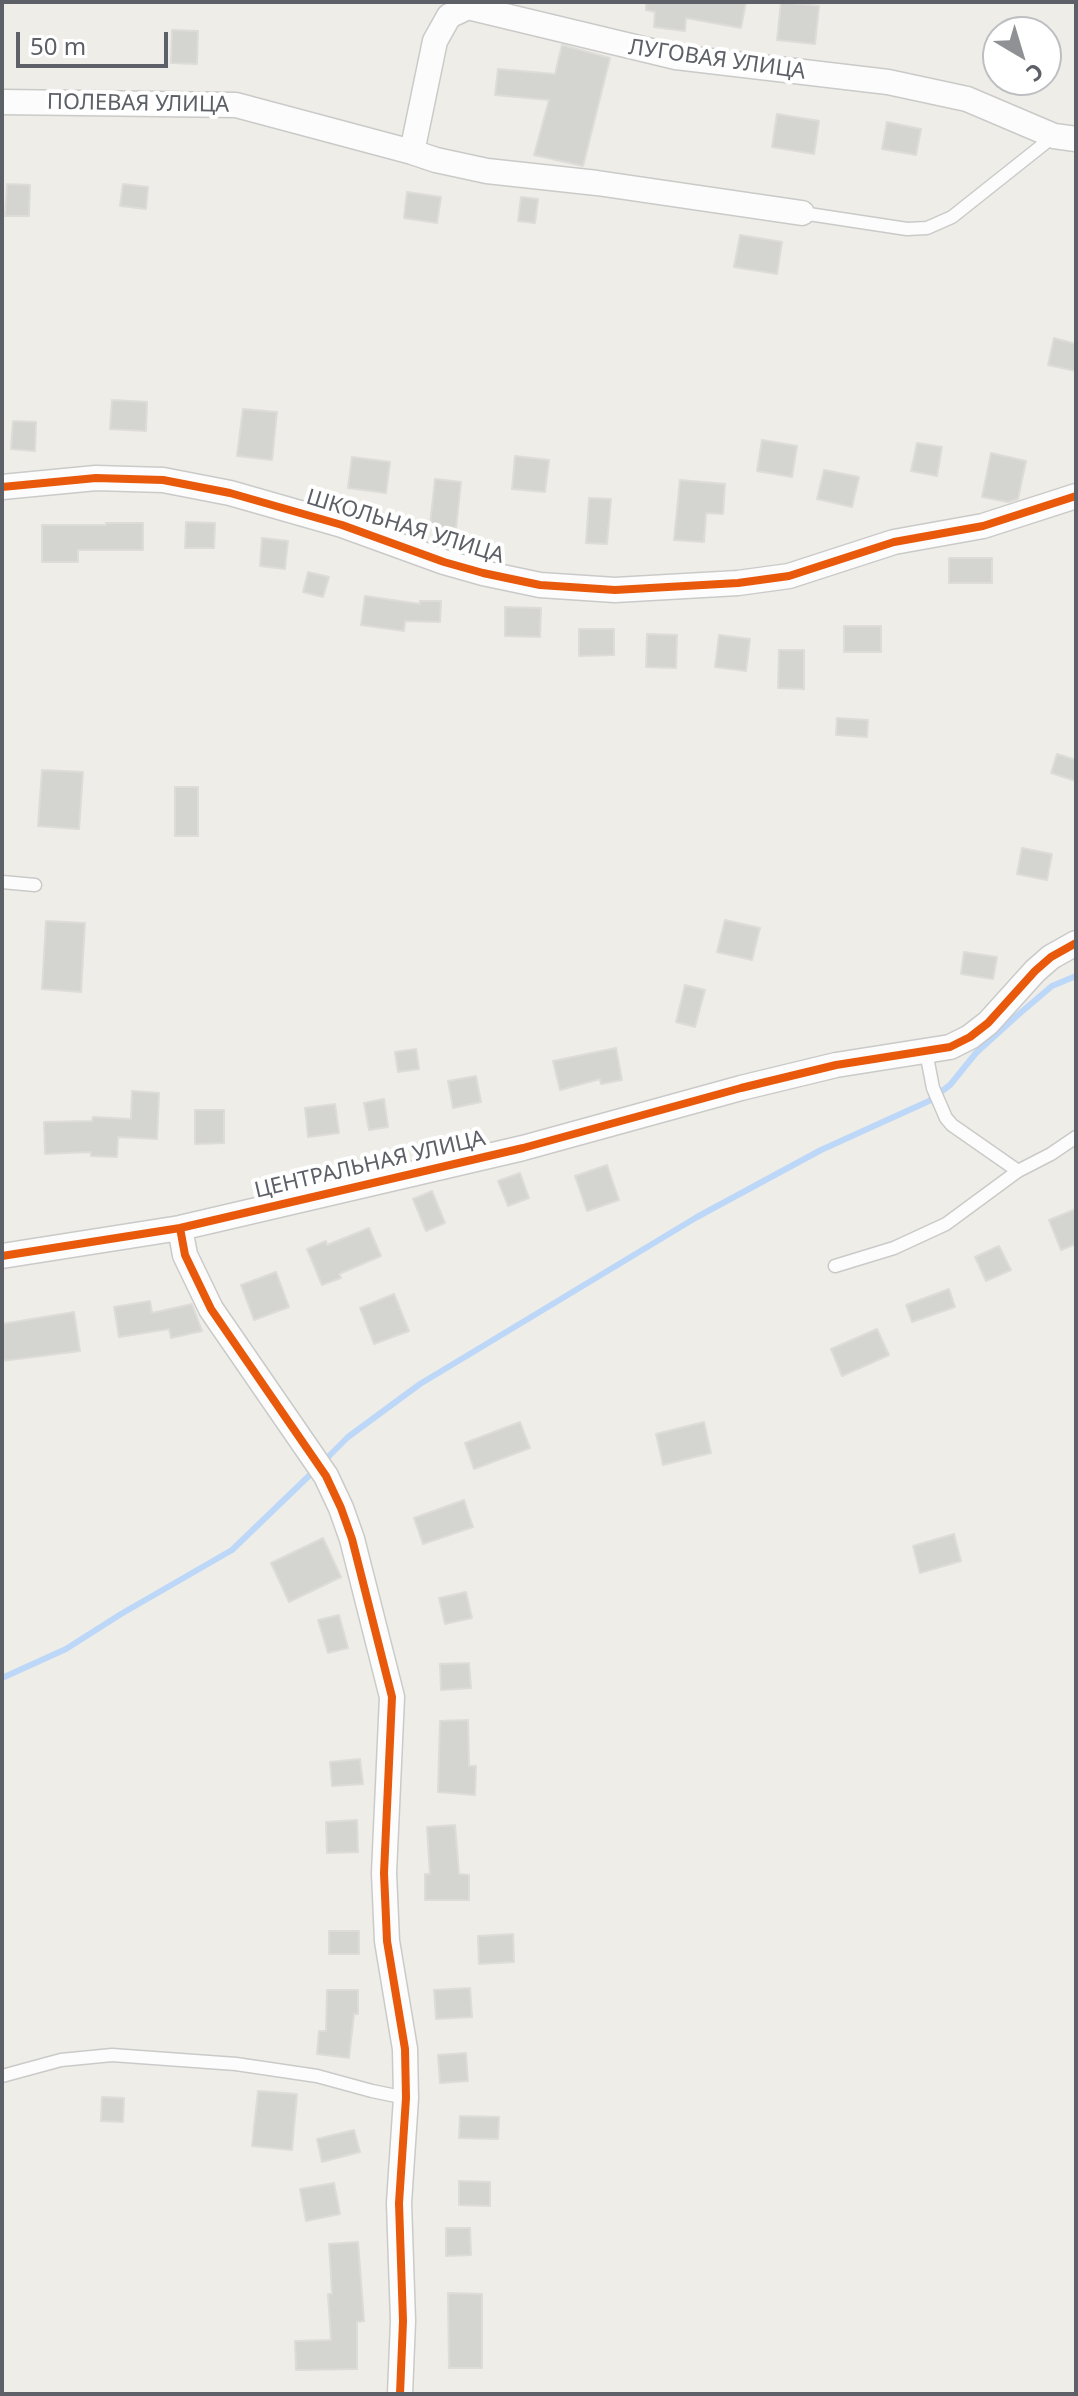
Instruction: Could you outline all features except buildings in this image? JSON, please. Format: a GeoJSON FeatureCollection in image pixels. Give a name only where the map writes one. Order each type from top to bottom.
{"type":"FeatureCollection","features":[{"type":"Feature","properties":{"kind":"street","name":"ЛУГОВАЯ УЛИЦА"},"geometry":{"type":"LineString","coordinates":[[412,152],[435,41],[449,16],[468,7],[676,57],[888,82],[967,99],[1065,138]]}},
{"type":"Feature","properties":{"kind":"street","name":"ПОЛЕВАЯ УЛИЦА"},"geometry":{"type":"LineString","coordinates":[[2,102],[236,105],[487,171],[597,183],[802,213]]}},
{"type":"Feature","properties":{"kind":"street","name":"ШКОЛЬНАЯ УЛИЦА"},"geometry":{"type":"LineString","coordinates":[[2,487],[96,478],[163,480],[230,493],[342,525],[483,573],[540,585],[615,590],[738,583],[789,576],[894,542],[983,526],[1076,496]]}},
{"type":"Feature","properties":{"kind":"street","name":"ЦЕНТРАЛЬНАЯ УЛИЦА"},"geometry":{"type":"LineString","coordinates":[[2,1256],[180,1228],[523,1148],[836,1065],[950,1047],[988,1023],[1035,971],[1051,957],[1076,943]]}},
{"type":"Feature","properties":{"kind":"street"},"geometry":{"type":"LineString","coordinates":[[180,1228],[185,1255],[211,1309],[326,1476],[352,1539],[392,1697],[384,1859],[387,1941],[405,2049],[406,2098],[399,2203],[403,2321],[400,2394]]}},
{"type":"Feature","properties":{"kind":"lane"},"geometry":{"type":"LineString","coordinates":[[802,213],[907,229],[927,228],[952,217],[1065,138]]}},
{"type":"Feature","properties":{"kind":"lane"},"geometry":{"type":"LineString","coordinates":[[2,882],[35,885]]}},
{"type":"Feature","properties":{"kind":"lane"},"geometry":{"type":"LineString","coordinates":[[926,1052],[933,1088],[946,1118],[1018,1171]]}},
{"type":"Feature","properties":{"kind":"lane"},"geometry":{"type":"LineString","coordinates":[[835,1266],[894,1248],[946,1224],[1018,1171],[1076,1137]]}},
{"type":"Feature","properties":{"kind":"lane"},"geometry":{"type":"LineString","coordinates":[[2,2076],[61,2060],[112,2055],[236,2064],[317,2076],[406,2098]]}},
{"type":"Feature","properties":{"kind":"waterway"},"geometry":{"type":"LineString","coordinates":[[322,1463],[348,1437],[420,1384],[697,1217],[821,1150],[929,1101],[950,1085],[976,1053],[1019,1014],[1052,986],[1076,976]]}},
{"type":"Feature","properties":{"kind":"waterway"},"geometry":{"type":"LineString","coordinates":[[2,1678],[66,1649],[232,1550],[314,1471]]}},
{"type":"Feature","properties":{"kind":"cycle path"},"geometry":{"type":"LineString","coordinates":[[2,487],[96,478],[163,480],[230,493],[342,525],[483,573],[540,585],[615,590],[738,583],[789,576],[894,542],[983,526],[1076,496]]}},
{"type":"Feature","properties":{"kind":"cycle path"},"geometry":{"type":"LineString","coordinates":[[2,1256],[180,1228],[523,1148],[836,1065],[950,1047],[988,1023],[1035,971],[1051,957],[1076,943]]}},
{"type":"Feature","properties":{"kind":"cycle path"},"geometry":{"type":"LineString","coordinates":[[180,1228],[185,1255],[211,1309],[326,1476],[341,1508],[352,1539],[392,1697],[384,1873],[387,1941],[405,2049],[406,2098],[399,2203],[403,2321],[400,2394]]}}]}
